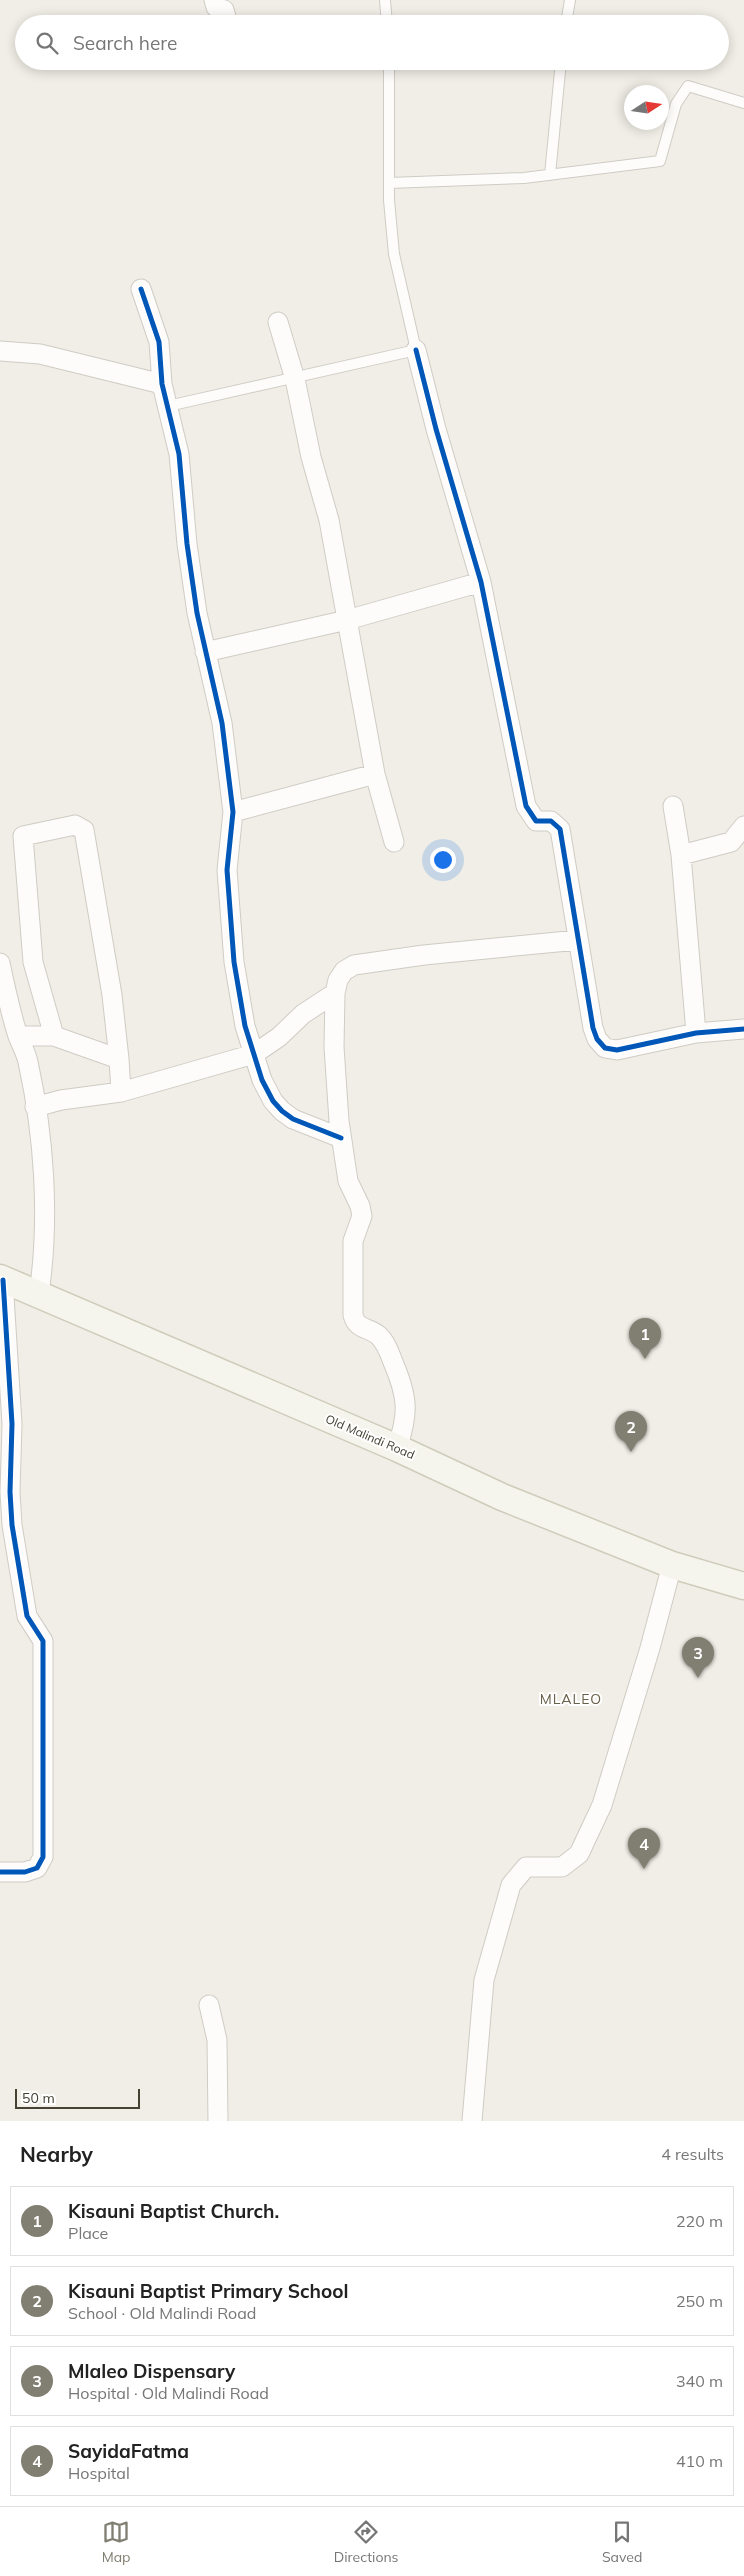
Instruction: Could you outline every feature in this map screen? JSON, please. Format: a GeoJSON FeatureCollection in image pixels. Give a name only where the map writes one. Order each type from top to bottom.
{"type":"FeatureCollection","features":[{"type":"Feature","properties":{"kind":"main road","name":"Old Malindi Road"},"geometry":{"type":"LineString","coordinates":[[2,1279],[397,1448],[502,1497],[672,1565],[744,1586]]}},
{"type":"Feature","properties":{"kind":"street"},"geometry":{"type":"LineString","coordinates":[[214,0],[216,7],[224,10],[225,15]]}},
{"type":"Feature","properties":{"kind":"street"},"geometry":{"type":"LineString","coordinates":[[141,289],[159,342],[162,384],[180,454],[187,544],[197,613],[222,723],[233,812],[227,870],[234,962],[245,1026],[262,1080],[273,1101],[293,1119],[341,1138]]}},
{"type":"Feature","properties":{"kind":"street"},"geometry":{"type":"LineString","coordinates":[[278,322],[295,379],[311,457],[328,520],[375,774],[394,842]]}},
{"type":"Feature","properties":{"kind":"street"},"geometry":{"type":"LineString","coordinates":[[416,350],[436,429],[481,582],[526,806],[536,821],[551,821],[560,829],[593,1028],[597,1039],[606,1048],[617,1050],[696,1033],[744,1029]]}},
{"type":"Feature","properties":{"kind":"street"},"geometry":{"type":"LineString","coordinates":[[0,351],[40,354],[162,384]]}},
{"type":"Feature","properties":{"kind":"street"},"geometry":{"type":"LineString","coordinates":[[206,652],[347,620],[481,582]]}},
{"type":"Feature","properties":{"kind":"street"},"geometry":{"type":"LineString","coordinates":[[233,812],[375,774]]}},
{"type":"Feature","properties":{"kind":"street"},"geometry":{"type":"LineString","coordinates":[[673,806],[681,855],[696,1033]]}},
{"type":"Feature","properties":{"kind":"street"},"geometry":{"type":"LineString","coordinates":[[54,1036],[33,962],[23,836],[76,825],[84,830],[112,995],[121,1092]]}},
{"type":"Feature","properties":{"kind":"street"},"geometry":{"type":"LineString","coordinates":[[681,855],[731,842],[744,826]]}},
{"type":"Feature","properties":{"kind":"street"},"geometry":{"type":"LineString","coordinates":[[397,1448],[406,1422],[402,1382],[387,1348],[378,1335],[359,1327],[355,1322],[353,1314],[353,1241],[362,1216],[360,1206],[348,1181],[341,1138],[334,1047],[338,980],[344,971],[354,965],[424,955],[578,940]]}},
{"type":"Feature","properties":{"kind":"street"},"geometry":{"type":"LineString","coordinates":[[0,963],[18,1036],[28,1060],[35,1107],[45,1213],[44,1253],[38,1293]]}},
{"type":"Feature","properties":{"kind":"street"},"geometry":{"type":"LineString","coordinates":[[35,1107],[61,1100],[121,1092],[254,1054],[279,1037],[303,1014],[336,994]]}},
{"type":"Feature","properties":{"kind":"street"},"geometry":{"type":"LineString","coordinates":[[18,1036],[54,1036],[119,1059]]}},
{"type":"Feature","properties":{"kind":"street"},"geometry":{"type":"LineString","coordinates":[[0,1872],[25,1872],[37,1868],[43,1857],[43,1641],[27,1616],[8,1554],[12,1424],[5,1374],[2,1279]]}},
{"type":"Feature","properties":{"kind":"street"},"geometry":{"type":"LineString","coordinates":[[472,2121],[484,1980],[511,1885],[526,1867],[562,1867],[579,1854],[602,1805],[650,1648],[672,1565]]}},
{"type":"Feature","properties":{"kind":"street"},"geometry":{"type":"LineString","coordinates":[[208,2005],[217,2040],[218,2121]]}},
{"type":"Feature","properties":{"kind":"lane"},"geometry":{"type":"LineString","coordinates":[[385,0],[386,15]]}},
{"type":"Feature","properties":{"kind":"lane"},"geometry":{"type":"LineString","coordinates":[[568,15],[570,0]]}},
{"type":"Feature","properties":{"kind":"lane"},"geometry":{"type":"LineString","coordinates":[[168,406],[295,379],[416,350],[394,254],[389,182],[389,70]]}},
{"type":"Feature","properties":{"kind":"lane"},"geometry":{"type":"LineString","coordinates":[[550,175],[560,70]]}},
{"type":"Feature","properties":{"kind":"lane"},"geometry":{"type":"LineString","coordinates":[[389,182],[524,178],[660,161],[676,104],[688,86],[744,103]]}},
{"type":"Feature","properties":{"kind":"cycle path"},"geometry":{"type":"LineString","coordinates":[[141,289],[159,342],[162,384],[179,454],[187,544],[197,613],[222,723],[233,812],[227,870],[234,962],[245,1026],[262,1080],[273,1101],[293,1119],[341,1138]]}},
{"type":"Feature","properties":{"kind":"cycle path"},"geometry":{"type":"LineString","coordinates":[[416,350],[436,429],[481,582],[526,806],[536,821],[551,821],[560,829],[593,1028],[597,1039],[605,1048],[617,1050],[696,1033],[744,1029]]}},
{"type":"Feature","properties":{"kind":"cycle path"},"geometry":{"type":"LineString","coordinates":[[0,1872],[25,1872],[37,1868],[43,1857],[43,1641],[27,1616],[12,1525],[10,1492],[12,1424],[3,1280]]}},
{"type":"Feature","properties":{"kind":"place","name":"Kisauni Baptist Church."},"geometry":{"type":"Point","coordinates":[645,1359]}},
{"type":"Feature","properties":{"kind":"place","name":"Kisauni Baptist Primary School"},"geometry":{"type":"Point","coordinates":[631,1452]}},
{"type":"Feature","properties":{"kind":"place","name":"Mlaleo Dispensary"},"geometry":{"type":"Point","coordinates":[698,1678]}},
{"type":"Feature","properties":{"kind":"place","name":"SayidaFatma"},"geometry":{"type":"Point","coordinates":[644,1869]}},
{"type":"Feature","properties":{"kind":"district","name":"MLALEO"},"geometry":{"type":"Point","coordinates":[571,1699]}}]}
